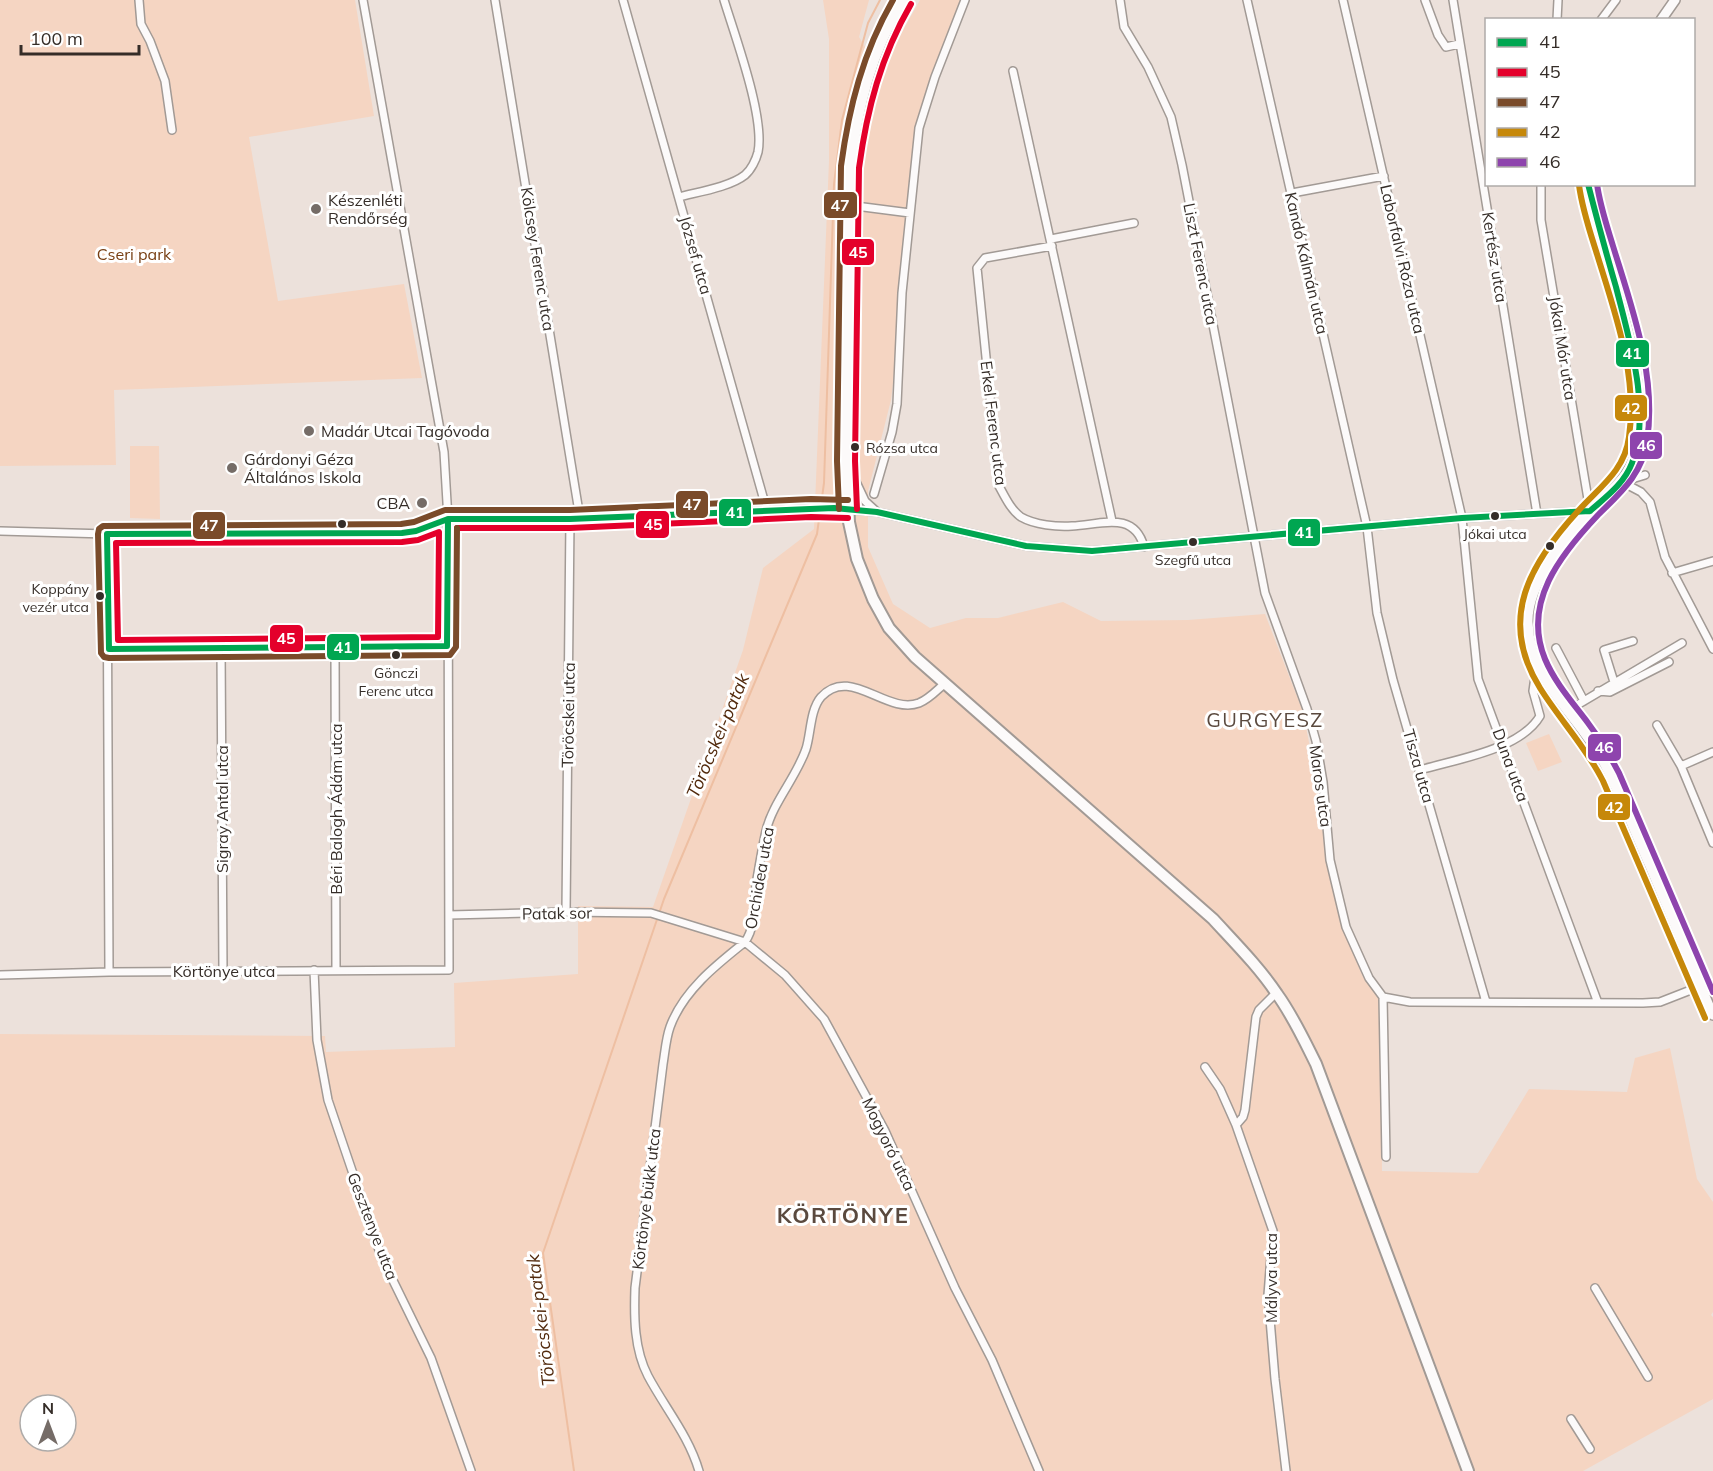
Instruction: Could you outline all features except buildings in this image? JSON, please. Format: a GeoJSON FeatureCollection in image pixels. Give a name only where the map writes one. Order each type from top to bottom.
{"type":"FeatureCollection","features":[{"type":"Feature","properties":{"kind":"main road"},"geometry":{"type":"LineString","coordinates":[[903,0],[872,62],[863,90],[853,144],[848,205],[846,461],[848,509],[852,543],[857,559],[877,607],[889,628],[915,657],[1213,919],[1245,953],[1276,993],[1295,1022],[1316,1064],[1468,1471]]}},
{"type":"Feature","properties":{"kind":"street"},"geometry":{"type":"LineString","coordinates":[[140,0],[141,24],[165,81],[172,130]]}},
{"type":"Feature","properties":{"kind":"street"},"geometry":{"type":"LineString","coordinates":[[363,0],[444,452],[448,519],[449,915]]}},
{"type":"Feature","properties":{"kind":"street","name":"Kölcsey Ferenc utca"},"geometry":{"type":"LineString","coordinates":[[495,0],[580,518]]}},
{"type":"Feature","properties":{"kind":"street","name":"József utca"},"geometry":{"type":"LineString","coordinates":[[623,0],[767,511]]}},
{"type":"Feature","properties":{"kind":"street"},"geometry":{"type":"LineString","coordinates":[[679,196],[733,182],[745,175],[758,153],[757,123],[750,86],[724,0]]}},
{"type":"Feature","properties":{"kind":"street"},"geometry":{"type":"LineString","coordinates":[[874,494],[892,432],[897,404],[902,293],[915,159],[924,107],[964,0]]}},
{"type":"Feature","properties":{"kind":"street","name":"Liszt Ferenc utca"},"geometry":{"type":"LineString","coordinates":[[1120,0],[1124,27],[1148,67],[1171,117],[1254,538]]}},
{"type":"Feature","properties":{"kind":"street","name":"Kandó Kálmán utca"},"geometry":{"type":"LineString","coordinates":[[1247,0],[1367,527]]}},
{"type":"Feature","properties":{"kind":"street","name":"Laborfalvi Róza utca"},"geometry":{"type":"LineString","coordinates":[[1343,0],[1462,518]]}},
{"type":"Feature","properties":{"kind":"street"},"geometry":{"type":"LineString","coordinates":[[1425,0],[1438,34],[1446,46],[1459,44]]}},
{"type":"Feature","properties":{"kind":"street","name":"Kertész utca"},"geometry":{"type":"LineString","coordinates":[[1453,0],[1537,514]]}},
{"type":"Feature","properties":{"kind":"street"},"geometry":{"type":"LineString","coordinates":[[1557,18],[1558,0]]}},
{"type":"Feature","properties":{"kind":"street"},"geometry":{"type":"LineString","coordinates":[[1602,18],[1616,0]]}},
{"type":"Feature","properties":{"kind":"street"},"geometry":{"type":"LineString","coordinates":[[1662,18],[1675,0]]}},
{"type":"Feature","properties":{"kind":"street"},"geometry":{"type":"LineString","coordinates":[[1013,71],[1112,521],[1135,529],[1144,547]]}},
{"type":"Feature","properties":{"kind":"street"},"geometry":{"type":"LineString","coordinates":[[1292,193],[1384,176]]}},
{"type":"Feature","properties":{"kind":"street","name":"Jókai Mór utca"},"geometry":{"type":"LineString","coordinates":[[1541,186],[1541,220],[1590,511]]}},
{"type":"Feature","properties":{"kind":"street"},"geometry":{"type":"LineString","coordinates":[[1589,186],[1632,348],[1638,385],[1638,439],[1632,463],[1622,482],[1590,511],[1537,584],[1530,603],[1528,619],[1530,640],[1545,681],[1593,743],[1616,787],[1713,1015]]}},
{"type":"Feature","properties":{"kind":"street"},"geometry":{"type":"LineString","coordinates":[[848,205],[910,213]]}},
{"type":"Feature","properties":{"kind":"street"},"geometry":{"type":"LineString","coordinates":[[1052,242],[1134,223]]}},
{"type":"Feature","properties":{"kind":"street","name":"Erkel Ferenc utca"},"geometry":{"type":"LineString","coordinates":[[1052,242],[985,258],[978,268],[999,486],[1008,502],[1021,516],[1042,524],[1070,526],[1112,521]]}},
{"type":"Feature","properties":{"kind":"street"},"geometry":{"type":"LineString","coordinates":[[846,461],[865,501],[877,512]]}},
{"type":"Feature","properties":{"kind":"street"},"geometry":{"type":"LineString","coordinates":[[1622,482],[1645,475]]}},
{"type":"Feature","properties":{"kind":"street"},"geometry":{"type":"LineString","coordinates":[[1622,482],[1641,492],[1650,502],[1671,573],[1713,649]]}},
{"type":"Feature","properties":{"kind":"street"},"geometry":{"type":"LineString","coordinates":[[0,531],[107,534],[402,533],[416,531],[448,519],[570,519],[834,508],[877,512],[1026,546],[1092,551],[1462,518],[1590,511]]}},
{"type":"Feature","properties":{"kind":"street","name":"Duna utca"},"geometry":{"type":"LineString","coordinates":[[1462,518],[1478,679],[1598,1003]]}},
{"type":"Feature","properties":{"kind":"street","name":"Töröcskei utca"},"geometry":{"type":"LineString","coordinates":[[566,912],[570,519]]}},
{"type":"Feature","properties":{"kind":"street","name":"Tisza utca"},"geometry":{"type":"LineString","coordinates":[[1367,527],[1377,613],[1393,680],[1486,1002]]}},
{"type":"Feature","properties":{"kind":"street"},"geometry":{"type":"LineString","coordinates":[[107,534],[109,972]]}},
{"type":"Feature","properties":{"kind":"street","name":"Maros utca"},"geometry":{"type":"LineString","coordinates":[[1254,538],[1265,593],[1316,741],[1323,782],[1330,860],[1346,927],[1369,978],[1383,997]]}},
{"type":"Feature","properties":{"kind":"street"},"geometry":{"type":"LineString","coordinates":[[1671,573],[1713,561]]}},
{"type":"Feature","properties":{"kind":"street"},"geometry":{"type":"LineString","coordinates":[[1614,682],[1604,650],[1633,641]]}},
{"type":"Feature","properties":{"kind":"street"},"geometry":{"type":"LineString","coordinates":[[1567,711],[1682,643]]}},
{"type":"Feature","properties":{"kind":"street"},"geometry":{"type":"LineString","coordinates":[[109,649],[447,646]]}},
{"type":"Feature","properties":{"kind":"street","name":"Béri Balogh Ádám utca"},"geometry":{"type":"LineString","coordinates":[[335,647],[336,970]]}},
{"type":"Feature","properties":{"kind":"street","name":"Sigray Antal utca"},"geometry":{"type":"LineString","coordinates":[[221,648],[223,971]]}},
{"type":"Feature","properties":{"kind":"street"},"geometry":{"type":"LineString","coordinates":[[1556,648],[1584,701]]}},
{"type":"Feature","properties":{"kind":"street"},"geometry":{"type":"LineString","coordinates":[[1598,691],[1610,692],[1668,662]]}},
{"type":"Feature","properties":{"kind":"street"},"geometry":{"type":"LineString","coordinates":[[1420,770],[1504,746],[1518,739],[1534,726],[1540,716],[1533,691],[1533,678],[1537,663]]}},
{"type":"Feature","properties":{"kind":"street","name":"Orchidea utca"},"geometry":{"type":"LineString","coordinates":[[665,917],[745,942],[752,925],[767,829],[800,764],[807,747],[815,708],[821,698],[829,691],[852,686],[866,690],[889,702],[903,705],[917,704],[929,698],[944,684]]}},
{"type":"Feature","properties":{"kind":"street"},"geometry":{"type":"LineString","coordinates":[[1657,725],[1681,766],[1713,843]]}},
{"type":"Feature","properties":{"kind":"street"},"geometry":{"type":"LineString","coordinates":[[1681,766],[1713,752]]}},
{"type":"Feature","properties":{"kind":"street","name":"Patak sor"},"geometry":{"type":"LineString","coordinates":[[449,915],[566,912],[651,913],[665,917]]}},
{"type":"Feature","properties":{"kind":"street","name":"Körtönye utca"},"geometry":{"type":"LineString","coordinates":[[0,975],[449,970],[449,915]]}},
{"type":"Feature","properties":{"kind":"street","name":"Körtönye bükk utca"},"geometry":{"type":"LineString","coordinates":[[699,1471],[682,1432],[647,1374],[634,1320],[635,1288],[663,1064],[670,1028],[677,1012],[702,979],[745,942]]}},
{"type":"Feature","properties":{"kind":"street","name":"Mogyoró utca"},"geometry":{"type":"LineString","coordinates":[[745,942],[785,975],[824,1018],[842,1048],[885,1131],[955,1288],[992,1360],[1039,1471]]}},
{"type":"Feature","properties":{"kind":"street","name":"Gesztenye utca"},"geometry":{"type":"LineString","coordinates":[[314,970],[317,1040],[328,1100],[381,1256],[431,1358],[471,1471]]}},
{"type":"Feature","properties":{"kind":"street"},"geometry":{"type":"LineString","coordinates":[[1386,1157],[1383,997],[1410,1002],[1643,1004],[1660,1002],[1701,986]]}},
{"type":"Feature","properties":{"kind":"street"},"geometry":{"type":"LineString","coordinates":[[1236,1125],[1243,1117],[1245,1110],[1256,1017],[1259,1010],[1276,993]]}},
{"type":"Feature","properties":{"kind":"street","name":"Mályva utca"},"geometry":{"type":"LineString","coordinates":[[1205,1067],[1220,1089],[1236,1125],[1273,1231],[1268,1295],[1286,1471]]}},
{"type":"Feature","properties":{"kind":"street"},"geometry":{"type":"LineString","coordinates":[[1595,1288],[1648,1377]]}},
{"type":"Feature","properties":{"kind":"street"},"geometry":{"type":"LineString","coordinates":[[1571,1419],[1590,1449]]}},
{"type":"Feature","properties":{"kind":"green space","name":"Cseri park"},"geometry":{"type":"Polygon","coordinates":[[[0,0],[355,0],[374,116],[249,137],[278,301],[404,284],[422,378],[114,390],[116,465],[0,466],[0,0]]]}},
{"type":"Feature","properties":{"kind":"green space"},"geometry":{"type":"Polygon","coordinates":[[[823,0],[869,0],[859,37],[880,71],[920,0],[968,0],[948,48],[922,128],[891,400],[868,491],[868,547],[893,604],[930,628],[966,618],[998,618],[1063,602],[1101,621],[1188,620],[1265,614],[1303,712],[1317,783],[1326,859],[1343,929],[1363,977],[1381,1000],[1382,1171],[1478,1173],[1529,1089],[1627,1092],[1635,1058],[1670,1048],[1697,1179],[1713,1202],[1713,1312],[1711,1315],[1713,1317],[1713,1399],[1583,1471],[0,1471],[0,1034],[325,1036],[326,1052],[455,1047],[454,983],[578,974],[578,906],[653,907],[743,650],[763,568],[814,529],[829,161],[829,39],[823,0]]]}},
{"type":"Feature","properties":{"kind":"green space"},"geometry":{"type":"Polygon","coordinates":[[[130,446],[159,446],[160,519],[130,518],[130,446]]]}},
{"type":"Feature","properties":{"kind":"green space"},"geometry":{"type":"Polygon","coordinates":[[[1549,734],[1562,762],[1538,771],[1526,743],[1549,734]]]}},
{"type":"Feature","properties":{"kind":"waterway","name":"Töröcskei-patak"},"geometry":{"type":"LineString","coordinates":[[574,1471],[543,1253],[664,899],[817,534],[824,483],[834,184],[842,120],[868,23],[880,0]]}},
{"type":"Feature","properties":{"kind":"transit line","name":"47"},"geometry":{"type":"LineString","coordinates":[[839,509],[837,461],[841,166],[848,122],[865,60],[893,0]]}},
{"type":"Feature","properties":{"kind":"transit line","name":"45"},"geometry":{"type":"LineString","coordinates":[[857,509],[855,461],[859,168],[866,125],[883,63],[911,4]]}},
{"type":"Feature","properties":{"kind":"transit line","name":"42"},"geometry":{"type":"LineString","coordinates":[[1579,186],[1586,218],[1623,342],[1630,390],[1629,437],[1627,449],[1617,469],[1561,530],[1534,571],[1525,593],[1521,615],[1521,639],[1527,663],[1540,688],[1589,757],[1603,781],[1705,1018]]}},
{"type":"Feature","properties":{"kind":"transit line","name":"41"},"geometry":{"type":"LineString","coordinates":[[1589,186],[1632,352],[1640,421],[1638,443],[1629,471],[1614,490],[1590,511]]}},
{"type":"Feature","properties":{"kind":"transit line","name":"46"},"geometry":{"type":"LineString","coordinates":[[1597,186],[1604,216],[1635,318],[1646,367],[1649,392],[1647,441],[1635,474],[1570,546],[1558,563],[1542,599],[1538,618],[1539,638],[1545,659],[1554,676],[1597,735],[1619,773],[1713,992]]}},
{"type":"Feature","properties":{"kind":"transit line","name":"47"},"geometry":{"type":"LineString","coordinates":[[446,510],[570,510],[811,499],[848,500]]}},
{"type":"Feature","properties":{"kind":"transit line","name":"41"},"geometry":{"type":"LineString","coordinates":[[448,519],[570,519],[834,508],[877,512],[1026,546],[1092,551],[1462,518],[1590,511]]}},
{"type":"Feature","properties":{"kind":"transit line","name":"47"},"geometry":{"type":"LineString","coordinates":[[445,510],[414,522],[401,524],[103,526],[99,529],[98,534],[101,653],[104,657],[109,658],[450,655],[456,647],[457,528]]}},
{"type":"Feature","properties":{"kind":"transit line","name":"45"},"geometry":{"type":"LineString","coordinates":[[457,528],[570,528],[811,517],[848,518]]}},
{"type":"Feature","properties":{"kind":"transit line","name":"41"},"geometry":{"type":"LineString","coordinates":[[448,519],[447,646],[109,649],[107,534],[402,533],[416,531],[448,519]]}},
{"type":"Feature","properties":{"kind":"transit line","name":"45"},"geometry":{"type":"LineString","coordinates":[[439,532],[438,637],[118,640],[116,543],[402,542],[418,540],[439,532]]}},
{"type":"Feature","properties":{"kind":"place","name":"Készenléti Rendőrség"},"geometry":{"type":"Point","coordinates":[316,209]}},
{"type":"Feature","properties":{"kind":"place","name":"Madár Utcai Tagóvoda"},"geometry":{"type":"Point","coordinates":[309,431]}},
{"type":"Feature","properties":{"kind":"place","name":"Rózsa utca"},"geometry":{"type":"Point","coordinates":[855,447]}},
{"type":"Feature","properties":{"kind":"place","name":"Gárdonyi Géza Általános Iskola"},"geometry":{"type":"Point","coordinates":[232,468]}},
{"type":"Feature","properties":{"kind":"place","name":"CBA"},"geometry":{"type":"Point","coordinates":[422,503]}},
{"type":"Feature","properties":{"kind":"place","name":"Jókai utca"},"geometry":{"type":"Point","coordinates":[1495,516]}},
{"type":"Feature","properties":{"kind":"place","name":"Szegfű utca"},"geometry":{"type":"Point","coordinates":[1193,542]}},
{"type":"Feature","properties":{"kind":"place","name":"Koppány vezér utca"},"geometry":{"type":"Point","coordinates":[100,596]}},
{"type":"Feature","properties":{"kind":"place","name":"Gönczi Ferenc utca"},"geometry":{"type":"Point","coordinates":[396,655]}},
{"type":"Feature","properties":{"kind":"district","name":"GURGYESZ"},"geometry":{"type":"Point","coordinates":[1265,720]}},
{"type":"Feature","properties":{"kind":"district","name":"KÖRTÖNYE"},"geometry":{"type":"Point","coordinates":[843,1215]}}]}
